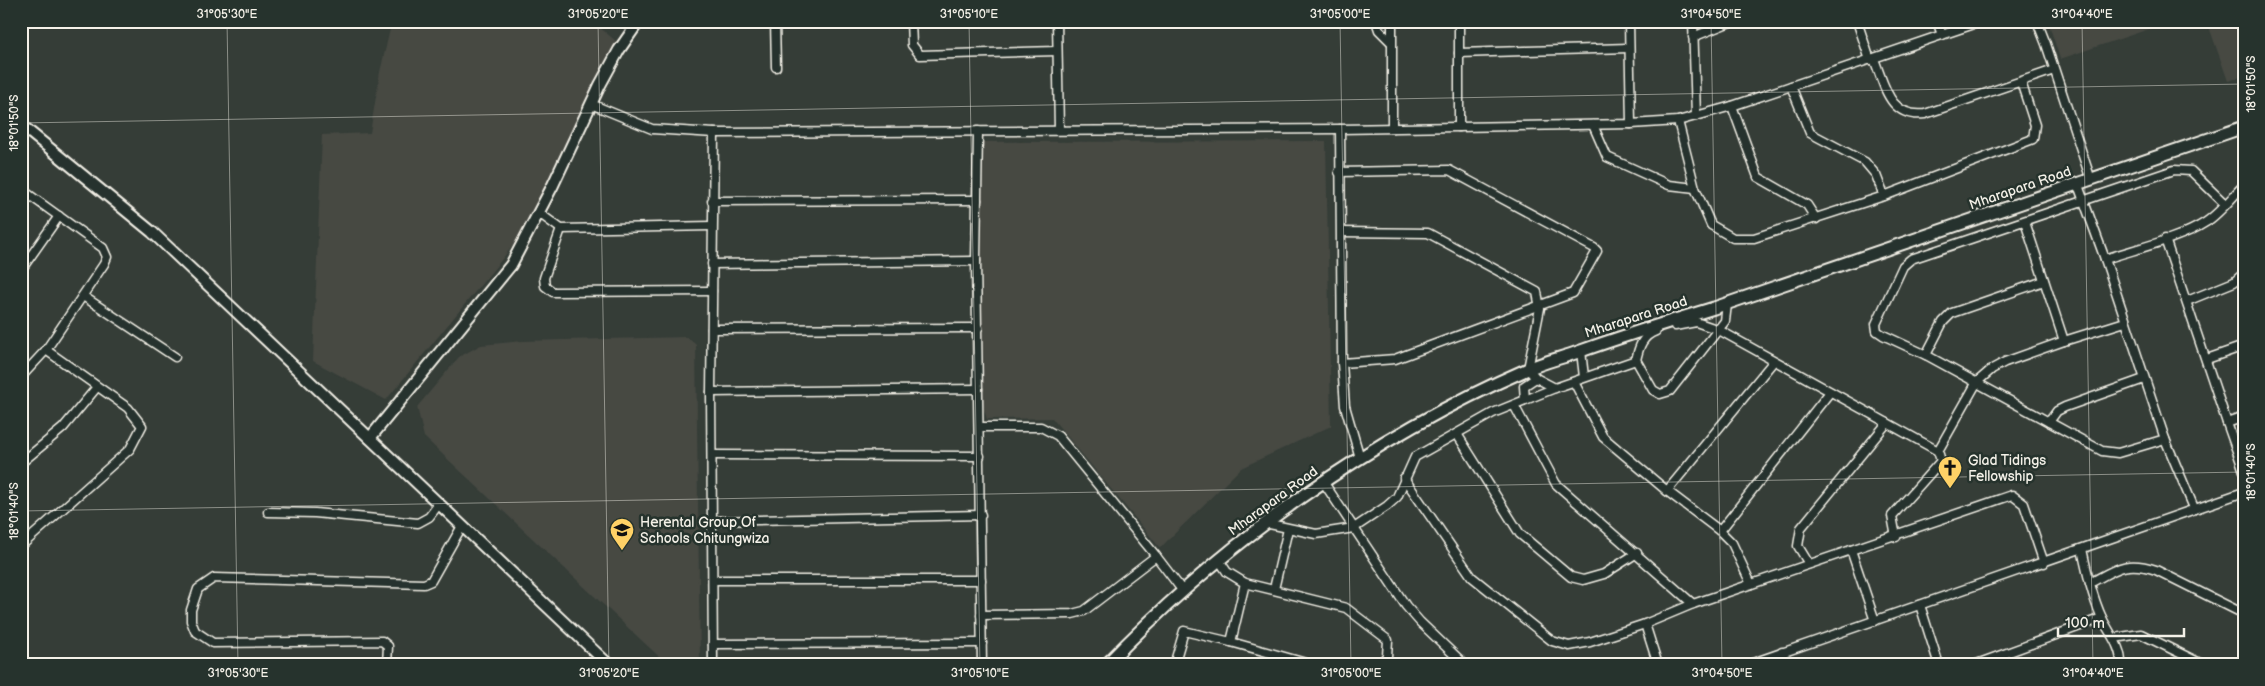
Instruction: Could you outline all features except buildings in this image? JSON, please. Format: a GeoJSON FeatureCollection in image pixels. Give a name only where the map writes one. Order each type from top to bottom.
{"type":"FeatureCollection","features":[{"type":"Feature","properties":{"kind":"main road","name":"Mharapara Road"},"geometry":{"type":"LineString","coordinates":[[1111,663],[1182,590],[1265,523],[1360,458],[1448,408],[1580,351],[1631,333],[1727,304],[2244,127]]}},
{"type":"Feature","properties":{"kind":"street"},"geometry":{"type":"LineString","coordinates":[[370,438],[511,265],[539,214],[619,50],[639,21]]}},
{"type":"Feature","properties":{"kind":"street"},"geometry":{"type":"LineString","coordinates":[[775,21],[776,67]]}},
{"type":"Feature","properties":{"kind":"street"},"geometry":{"type":"LineString","coordinates":[[911,21],[912,45],[920,54],[1057,51]]}},
{"type":"Feature","properties":{"kind":"street"},"geometry":{"type":"LineString","coordinates":[[1057,21],[1059,130]]}},
{"type":"Feature","properties":{"kind":"street"},"geometry":{"type":"LineString","coordinates":[[1376,21],[1379,30],[1391,42]]}},
{"type":"Feature","properties":{"kind":"street"},"geometry":{"type":"LineString","coordinates":[[1392,21],[1392,128]]}},
{"type":"Feature","properties":{"kind":"street"},"geometry":{"type":"LineString","coordinates":[[1459,21],[1459,127]]}},
{"type":"Feature","properties":{"kind":"street"},"geometry":{"type":"LineString","coordinates":[[1629,21],[1631,124]]}},
{"type":"Feature","properties":{"kind":"street"},"geometry":{"type":"LineString","coordinates":[[1693,21],[1696,116]]}},
{"type":"Feature","properties":{"kind":"street"},"geometry":{"type":"LineString","coordinates":[[1693,37],[1733,21]]}},
{"type":"Feature","properties":{"kind":"street"},"geometry":{"type":"LineString","coordinates":[[1857,21],[1893,104],[1899,110],[1916,115],[1925,114],[2054,70]]}},
{"type":"Feature","properties":{"kind":"street"},"geometry":{"type":"LineString","coordinates":[[1937,21],[1942,36]]}},
{"type":"Feature","properties":{"kind":"street"},"geometry":{"type":"LineString","coordinates":[[591,104],[652,129],[714,133],[1340,129],[1631,124],[1678,121],[1732,106],[1983,21]]}},
{"type":"Feature","properties":{"kind":"street"},"geometry":{"type":"LineString","coordinates":[[2037,21],[2091,180]]}},
{"type":"Feature","properties":{"kind":"street"},"geometry":{"type":"LineString","coordinates":[[1459,53],[1629,48]]}},
{"type":"Feature","properties":{"kind":"street"},"geometry":{"type":"LineString","coordinates":[[1678,121],[1696,188],[1711,225],[1733,238],[1754,238],[1884,196],[2033,139],[2035,125],[2021,82]]}},
{"type":"Feature","properties":{"kind":"street"},"geometry":{"type":"LineString","coordinates":[[1791,86],[1810,133],[1865,162],[1876,175],[1884,196]]}},
{"type":"Feature","properties":{"kind":"street"},"geometry":{"type":"LineString","coordinates":[[1732,106],[1758,177],[1807,205],[1816,219]]}},
{"type":"Feature","properties":{"kind":"street"},"geometry":{"type":"LineString","coordinates":[[21,125],[152,232],[609,665]]}},
{"type":"Feature","properties":{"kind":"street"},"geometry":{"type":"LineString","coordinates":[[1593,125],[1607,157],[1669,185],[1696,188]]}},
{"type":"Feature","properties":{"kind":"street"},"geometry":{"type":"LineString","coordinates":[[1340,129],[1342,363],[1346,406],[1360,458]]}},
{"type":"Feature","properties":{"kind":"street"},"geometry":{"type":"LineString","coordinates":[[978,131],[976,261],[982,665]]}},
{"type":"Feature","properties":{"kind":"street"},"geometry":{"type":"LineString","coordinates":[[713,665],[711,392],[714,133]]}},
{"type":"Feature","properties":{"kind":"street"},"geometry":{"type":"LineString","coordinates":[[2165,439],[2118,453],[2102,451],[1926,355],[1877,331],[1876,324],[1903,266],[1911,259],[2086,202],[2174,170],[2184,169],[2191,171],[2225,204]]}},
{"type":"Feature","properties":{"kind":"street"},"geometry":{"type":"LineString","coordinates":[[1339,172],[1449,170],[1597,251],[1573,293],[1540,308],[1395,359],[1342,363]]}},
{"type":"Feature","properties":{"kind":"street"},"geometry":{"type":"LineString","coordinates":[[2078,185],[2086,202],[2165,439],[2194,508]]}},
{"type":"Feature","properties":{"kind":"street"},"geometry":{"type":"LineString","coordinates":[[2105,259],[2204,224],[2244,185]]}},
{"type":"Feature","properties":{"kind":"street"},"geometry":{"type":"LineString","coordinates":[[21,189],[60,216],[106,252],[106,261],[83,296],[46,350],[21,377]]}},
{"type":"Feature","properties":{"kind":"street"},"geometry":{"type":"LineString","coordinates":[[712,201],[977,200]]}},
{"type":"Feature","properties":{"kind":"street"},"geometry":{"type":"LineString","coordinates":[[539,214],[561,229],[712,226]]}},
{"type":"Feature","properties":{"kind":"street"},"geometry":{"type":"LineString","coordinates":[[21,270],[60,216]]}},
{"type":"Feature","properties":{"kind":"street"},"geometry":{"type":"LineString","coordinates":[[2025,222],[2064,341]]}},
{"type":"Feature","properties":{"kind":"street"},"geometry":{"type":"LineString","coordinates":[[561,229],[544,278],[545,286],[552,292],[712,291]]}},
{"type":"Feature","properties":{"kind":"street"},"geometry":{"type":"LineString","coordinates":[[1342,232],[1428,233],[1537,292],[1540,308],[1532,373],[1524,386],[1525,400]]}},
{"type":"Feature","properties":{"kind":"street"},"geometry":{"type":"LineString","coordinates":[[2165,239],[2244,471]]}},
{"type":"Feature","properties":{"kind":"street"},"geometry":{"type":"LineString","coordinates":[[712,264],[976,261]]}},
{"type":"Feature","properties":{"kind":"street"},"geometry":{"type":"LineString","coordinates":[[2187,301],[2234,282],[2244,273]]}},
{"type":"Feature","properties":{"kind":"street"},"geometry":{"type":"LineString","coordinates":[[1926,355],[1943,322],[1952,314],[2044,281]]}},
{"type":"Feature","properties":{"kind":"street"},"geometry":{"type":"LineString","coordinates":[[83,296],[174,357]]}},
{"type":"Feature","properties":{"kind":"street"},"geometry":{"type":"LineString","coordinates":[[1727,304],[1725,322],[1719,330],[1670,390],[1660,394],[1652,390],[1636,360],[1640,345],[1649,334],[1683,323],[1696,322],[1719,330],[1773,362],[1938,451],[1941,460],[1892,516],[1896,536]]}},
{"type":"Feature","properties":{"kind":"street"},"geometry":{"type":"LineString","coordinates":[[1938,451],[1976,382],[1992,370],[2005,362],[2125,322]]}},
{"type":"Feature","properties":{"kind":"street"},"geometry":{"type":"LineString","coordinates":[[712,329],[978,328]]}},
{"type":"Feature","properties":{"kind":"street"},"geometry":{"type":"LineString","coordinates":[[2207,359],[2244,346]]}},
{"type":"Feature","properties":{"kind":"street"},"geometry":{"type":"LineString","coordinates":[[21,546],[130,449],[142,426],[128,408],[46,350]]}},
{"type":"Feature","properties":{"kind":"street"},"geometry":{"type":"LineString","coordinates":[[1580,351],[1584,377]]}},
{"type":"Feature","properties":{"kind":"street"},"geometry":{"type":"LineString","coordinates":[[1265,523],[1316,534],[1354,528],[1397,497],[1415,457],[1493,413],[1584,377],[1636,360]]}},
{"type":"Feature","properties":{"kind":"street"},"geometry":{"type":"LineString","coordinates":[[1667,491],[1773,362]]}},
{"type":"Feature","properties":{"kind":"street"},"geometry":{"type":"LineString","coordinates":[[1532,373],[1555,388]]}},
{"type":"Feature","properties":{"kind":"street"},"geometry":{"type":"LineString","coordinates":[[2049,422],[2057,411],[2065,407],[2144,379]]}},
{"type":"Feature","properties":{"kind":"street"},"geometry":{"type":"LineString","coordinates":[[1574,382],[1603,437],[1667,491],[1720,531],[1732,544],[1751,584]]}},
{"type":"Feature","properties":{"kind":"street"},"geometry":{"type":"LineString","coordinates":[[21,463],[63,428],[97,387]]}},
{"type":"Feature","properties":{"kind":"street"},"geometry":{"type":"LineString","coordinates":[[711,392],[978,389]]}},
{"type":"Feature","properties":{"kind":"street"},"geometry":{"type":"LineString","coordinates":[[1720,531],[1830,392]]}},
{"type":"Feature","properties":{"kind":"street"},"geometry":{"type":"LineString","coordinates":[[1514,405],[1556,484],[1693,604]]}},
{"type":"Feature","properties":{"kind":"street"},"geometry":{"type":"LineString","coordinates":[[2228,423],[2244,417]]}},
{"type":"Feature","properties":{"kind":"street"},"geometry":{"type":"LineString","coordinates":[[1809,564],[1798,546],[1801,528],[1887,423]]}},
{"type":"Feature","properties":{"kind":"street"},"geometry":{"type":"LineString","coordinates":[[979,427],[1041,427],[1058,436],[1182,590]]}},
{"type":"Feature","properties":{"kind":"street"},"geometry":{"type":"LineString","coordinates":[[1457,434],[1520,534],[1571,577],[1583,580],[1604,574],[1637,553]]}},
{"type":"Feature","properties":{"kind":"street"},"geometry":{"type":"LineString","coordinates":[[712,455],[980,456]]}},
{"type":"Feature","properties":{"kind":"street"},"geometry":{"type":"LineString","coordinates":[[1404,478],[1472,577],[1552,641],[1569,646],[1590,642],[1645,624],[1693,604],[2012,495],[2024,504],[2044,563]]}},
{"type":"Feature","properties":{"kind":"street"},"geometry":{"type":"LineString","coordinates":[[1324,483],[1406,606],[1464,664]]}},
{"type":"Feature","properties":{"kind":"street"},"geometry":{"type":"LineString","coordinates":[[1748,665],[1876,622],[2082,550],[2194,508],[2244,492]]}},
{"type":"Feature","properties":{"kind":"street"},"geometry":{"type":"LineString","coordinates":[[268,512],[418,523],[429,517],[439,504]]}},
{"type":"Feature","properties":{"kind":"street"},"geometry":{"type":"LineString","coordinates":[[712,521],[981,515]]}},
{"type":"Feature","properties":{"kind":"street"},"geometry":{"type":"LineString","coordinates":[[387,665],[388,646],[382,641],[213,643],[195,631],[191,621],[191,610],[198,589],[214,578],[424,584],[431,581],[462,526]]}},
{"type":"Feature","properties":{"kind":"street"},"geometry":{"type":"LineString","coordinates":[[1274,589],[1288,529]]}},
{"type":"Feature","properties":{"kind":"street"},"geometry":{"type":"LineString","coordinates":[[1851,550],[1876,622]]}},
{"type":"Feature","properties":{"kind":"street"},"geometry":{"type":"LineString","coordinates":[[2082,550],[2090,583],[2102,618],[2114,638],[2121,658],[2121,665]]}},
{"type":"Feature","properties":{"kind":"street"},"geometry":{"type":"LineString","coordinates":[[981,615],[1072,614],[1084,611],[1156,556]]}},
{"type":"Feature","properties":{"kind":"street"},"geometry":{"type":"LineString","coordinates":[[1219,560],[1227,572],[1245,583],[1346,608],[1388,640],[1387,656],[1379,665]]}},
{"type":"Feature","properties":{"kind":"street"},"geometry":{"type":"LineString","coordinates":[[2090,583],[2122,566],[2143,566],[2156,570],[2244,614]]}},
{"type":"Feature","properties":{"kind":"street"},"geometry":{"type":"LineString","coordinates":[[713,580],[981,580]]}},
{"type":"Feature","properties":{"kind":"street"},"geometry":{"type":"LineString","coordinates":[[1231,642],[1245,583]]}},
{"type":"Feature","properties":{"kind":"street"},"geometry":{"type":"LineString","coordinates":[[1920,606],[1938,665]]}},
{"type":"Feature","properties":{"kind":"street"},"geometry":{"type":"LineString","coordinates":[[1974,665],[2102,618]]}},
{"type":"Feature","properties":{"kind":"street"},"geometry":{"type":"LineString","coordinates":[[1645,624],[1658,665]]}},
{"type":"Feature","properties":{"kind":"street"},"geometry":{"type":"LineString","coordinates":[[1174,665],[1184,631],[1313,665]]}},
{"type":"Feature","properties":{"kind":"street"},"geometry":{"type":"LineString","coordinates":[[2114,638],[2141,634],[2188,661],[2204,665]]}},
{"type":"Feature","properties":{"kind":"street"},"geometry":{"type":"LineString","coordinates":[[713,644],[982,643]]}},
{"type":"Feature","properties":{"kind":"street"},"geometry":{"type":"LineString","coordinates":[[1782,652],[1786,665]]}},
{"type":"Feature","properties":{"kind":"shaded area"},"geometry":{"type":"Polygon","coordinates":[[[392,21],[592,21],[617,42],[521,236],[386,400],[313,361],[322,135],[370,133],[380,72],[392,21]]]}},
{"type":"Feature","properties":{"kind":"shaded area"},"geometry":{"type":"Polygon","coordinates":[[[2048,21],[2173,21],[2060,59],[2048,21]]]}},
{"type":"Feature","properties":{"kind":"shaded area"},"geometry":{"type":"Polygon","coordinates":[[[2215,21],[2244,21],[2244,76],[2228,81],[2208,24],[2215,21]]]}},
{"type":"Feature","properties":{"kind":"shaded area"},"geometry":{"type":"Polygon","coordinates":[[[1326,141],[1331,426],[1241,468],[1160,548],[1052,418],[987,419],[983,407],[980,142],[1326,141]]]}},
{"type":"Feature","properties":{"kind":"shaded area","name":"Herental Group Of Schools Chitungwiza"},"geometry":{"type":"Polygon","coordinates":[[[687,337],[696,345],[700,665],[668,665],[424,437],[417,407],[459,357],[481,345],[523,341],[687,337]]]}},
{"type":"Feature","properties":{"kind":"place","name":"Glad Tidings Fellowship"},"geometry":{"type":"Point","coordinates":[1950,489]}},
{"type":"Feature","properties":{"kind":"place","name":"Herental Group Of Schools Chitungwiza"},"geometry":{"type":"Point","coordinates":[622,551]}}]}
